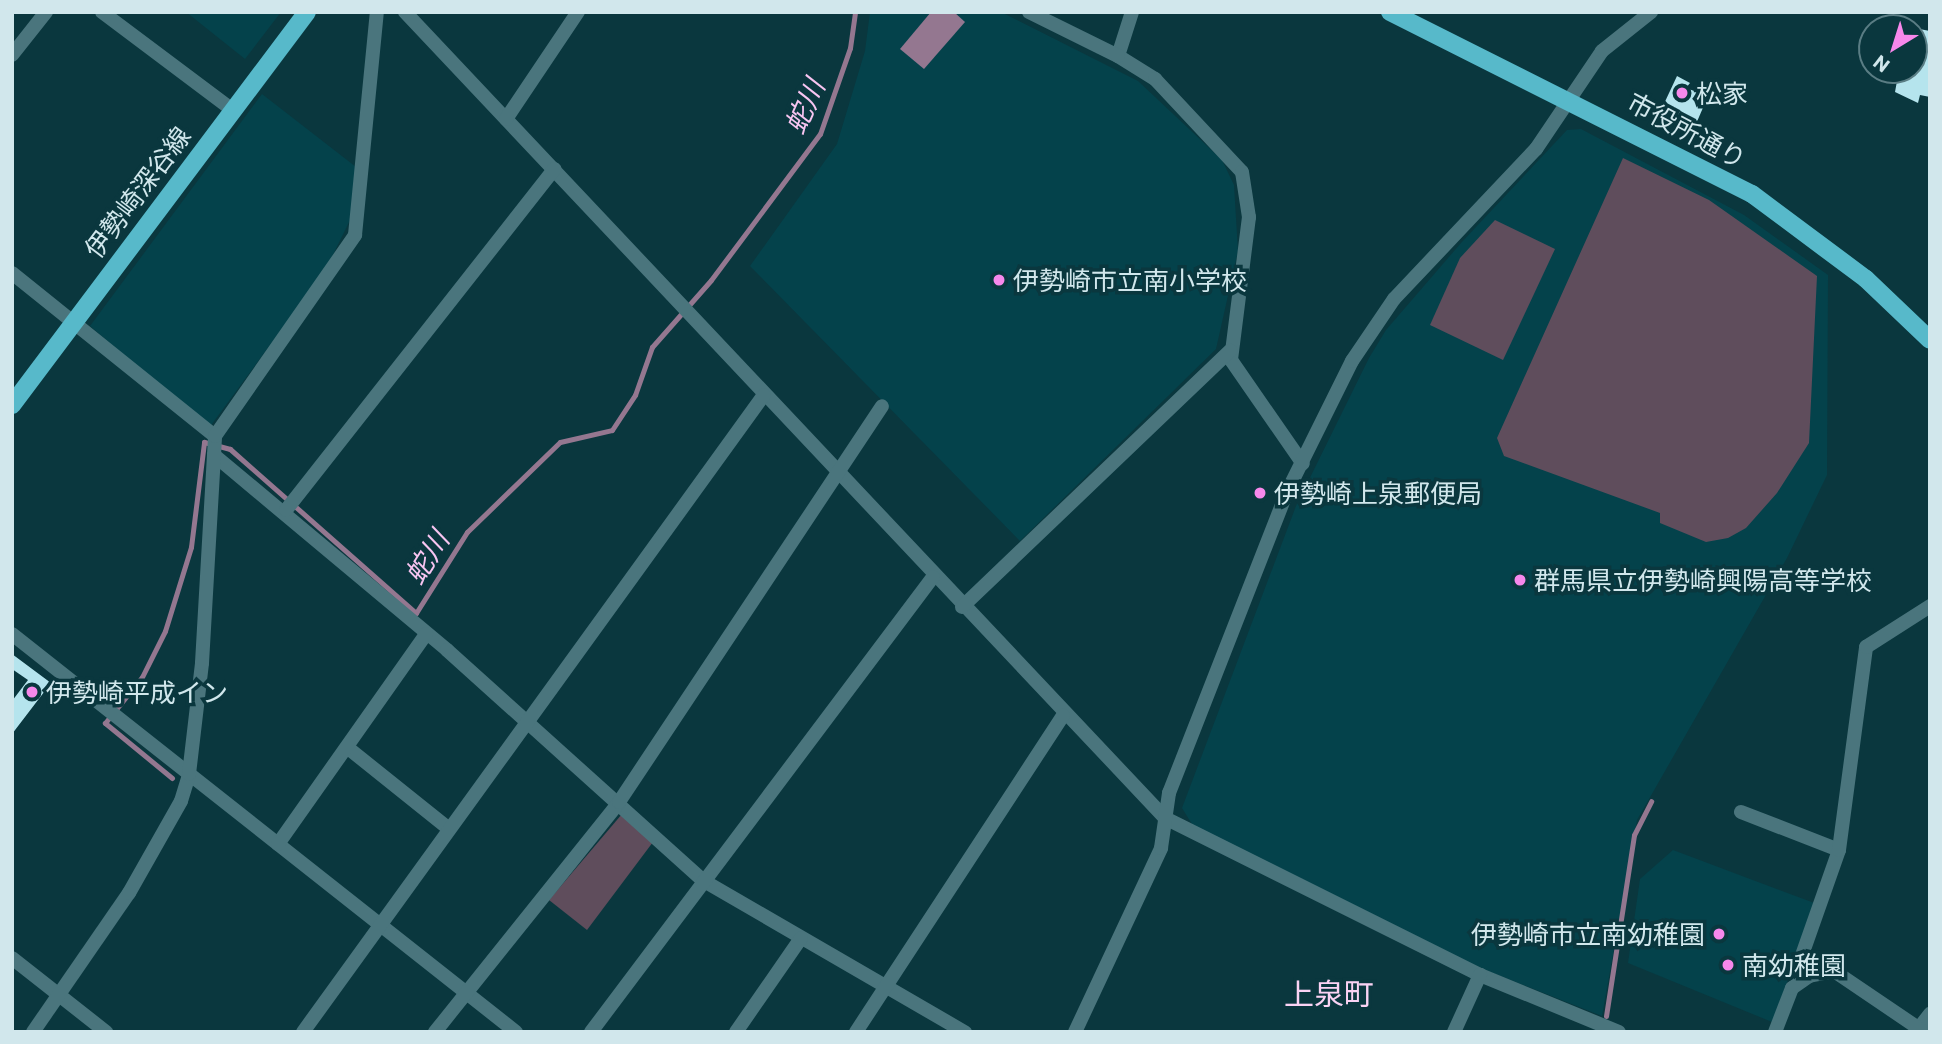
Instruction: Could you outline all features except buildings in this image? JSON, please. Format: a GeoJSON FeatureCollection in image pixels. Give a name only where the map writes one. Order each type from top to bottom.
{"type":"FeatureCollection","features":[{"type":"Feature","properties":{"kind":"main road","name":"伊勢崎深谷線"},"geometry":{"type":"LineString","coordinates":[[14,401],[231,109],[307,12]]}},
{"type":"Feature","properties":{"kind":"main road","name":"市役所通り"},"geometry":{"type":"LineString","coordinates":[[1390,12],[1570,98],[1722,176],[1791,220],[1866,279],[1930,340]]}},
{"type":"Feature","properties":{"kind":"street"},"geometry":{"type":"LineString","coordinates":[[12,55],[46,12]]}},
{"type":"Feature","properties":{"kind":"street"},"geometry":{"type":"LineString","coordinates":[[102,12],[231,109]]}},
{"type":"Feature","properties":{"kind":"street"},"geometry":{"type":"LineString","coordinates":[[33,1032],[168,832],[189,774],[202,663],[215,436],[355,235],[377,12]]}},
{"type":"Feature","properties":{"kind":"street"},"geometry":{"type":"LineString","coordinates":[[405,12],[1063,716],[1165,818],[1480,975],[1619,1032]]}},
{"type":"Feature","properties":{"kind":"street"},"geometry":{"type":"LineString","coordinates":[[506,119],[578,12]]}},
{"type":"Feature","properties":{"kind":"street"},"geometry":{"type":"LineString","coordinates":[[1029,12],[1118,55],[1155,79],[1242,172],[1249,217],[1230,351],[1236,371],[1303,464]]}},
{"type":"Feature","properties":{"kind":"street"},"geometry":{"type":"LineString","coordinates":[[1118,55],[1132,12]]}},
{"type":"Feature","properties":{"kind":"street"},"geometry":{"type":"LineString","coordinates":[[1075,1032],[1161,848],[1174,780],[1303,464],[1380,318],[1450,235],[1536,149],[1602,51],[1651,12]]}},
{"type":"Feature","properties":{"kind":"street"},"geometry":{"type":"LineString","coordinates":[[286,510],[554,169]]}},
{"type":"Feature","properties":{"kind":"street"},"geometry":{"type":"LineString","coordinates":[[12,273],[75,320],[215,436]]}},
{"type":"Feature","properties":{"kind":"street"},"geometry":{"type":"LineString","coordinates":[[962,607],[1230,351]]}},
{"type":"Feature","properties":{"kind":"street"},"geometry":{"type":"LineString","coordinates":[[303,1032],[526,720],[764,395]]}},
{"type":"Feature","properties":{"kind":"street"},"geometry":{"type":"LineString","coordinates":[[435,1032],[619,802],[882,406]]}},
{"type":"Feature","properties":{"kind":"street"},"geometry":{"type":"LineString","coordinates":[[214,455],[286,510],[619,802],[704,881],[965,1032]]}},
{"type":"Feature","properties":{"kind":"street"},"geometry":{"type":"LineString","coordinates":[[591,1032],[933,577]]}},
{"type":"Feature","properties":{"kind":"street"},"geometry":{"type":"LineString","coordinates":[[1809,976],[1801,958],[1839,850],[1866,647],[1930,606]]}},
{"type":"Feature","properties":{"kind":"street"},"geometry":{"type":"LineString","coordinates":[[12,634],[516,1032]]}},
{"type":"Feature","properties":{"kind":"street"},"geometry":{"type":"LineString","coordinates":[[278,844],[426,634]]}},
{"type":"Feature","properties":{"kind":"street"},"geometry":{"type":"LineString","coordinates":[[856,1032],[1063,716]]}},
{"type":"Feature","properties":{"kind":"street"},"geometry":{"type":"LineString","coordinates":[[348,748],[448,828]]}},
{"type":"Feature","properties":{"kind":"street"},"geometry":{"type":"LineString","coordinates":[[1741,812],[1839,850]]}},
{"type":"Feature","properties":{"kind":"street"},"geometry":{"type":"LineString","coordinates":[[736,1032],[801,938]]}},
{"type":"Feature","properties":{"kind":"street"},"geometry":{"type":"LineString","coordinates":[[12,958],[106,1032]]}},
{"type":"Feature","properties":{"kind":"street"},"geometry":{"type":"LineString","coordinates":[[1454,1032],[1480,975]]}},
{"type":"Feature","properties":{"kind":"street"},"geometry":{"type":"LineString","coordinates":[[1775,1032],[1792,988],[1809,976],[1844,975],[1922,1030],[1930,1014]]}},
{"type":"Feature","properties":{"kind":"shaded area"},"geometry":{"type":"Polygon","coordinates":[[[186,12],[281,12],[245,59],[186,12]]]}},
{"type":"Feature","properties":{"kind":"shaded area","name":"伊勢崎市立南小学校"},"geometry":{"type":"Polygon","coordinates":[[[870,12],[1001,12],[1138,81],[1222,160],[1234,185],[1238,251],[1216,349],[1020,541],[750,266],[837,144],[865,51],[870,12]]]}},
{"type":"Feature","properties":{"kind":"shaded area"},"geometry":{"type":"Polygon","coordinates":[[[931,12],[954,12],[965,22],[924,69],[900,49],[931,12]]]}},
{"type":"Feature","properties":{"kind":"shaded area"},"geometry":{"type":"Polygon","coordinates":[[[262,94],[356,167],[352,216],[326,269],[209,428],[90,326],[262,94]]]}},
{"type":"Feature","properties":{"kind":"shaded area","name":"群馬県立伊勢崎興陽高等学校"},"geometry":{"type":"Polygon","coordinates":[[[1581,129],[1744,215],[1828,275],[1827,475],[1787,558],[1637,820],[1602,1016],[1485,970],[1195,829],[1182,808],[1296,506],[1369,358],[1386,330],[1461,243],[1567,130],[1581,129]]]}},
{"type":"Feature","properties":{"kind":"shaded area"},"geometry":{"type":"Polygon","coordinates":[[[1623,158],[1709,200],[1817,276],[1809,443],[1777,493],[1746,528],[1728,538],[1706,542],[1660,523],[1660,513],[1504,456],[1497,438],[1623,158]]]}},
{"type":"Feature","properties":{"kind":"shaded area"},"geometry":{"type":"Polygon","coordinates":[[[1495,220],[1555,249],[1503,360],[1430,325],[1460,258],[1495,220]]]}},
{"type":"Feature","properties":{"kind":"shaded area"},"geometry":{"type":"Polygon","coordinates":[[[622,814],[653,842],[587,930],[549,900],[622,814]]]}},
{"type":"Feature","properties":{"kind":"shaded area","name":"伊勢崎市立南幼稚園"},"geometry":{"type":"Polygon","coordinates":[[[1673,850],[1817,904],[1772,1022],[1628,963],[1640,879],[1673,850]]]}},
{"type":"Feature","properties":{"kind":"waterway","name":"蛇川"},"geometry":{"type":"LineString","coordinates":[[172,778],[105,723],[142,677],[165,631],[191,547],[204,442],[230,449],[416,613],[467,532],[560,442],[612,430],[635,395],[652,347],[711,280],[820,134],[850,48],[855,12]]}},
{"type":"Feature","properties":{"kind":"waterway"},"geometry":{"type":"LineString","coordinates":[[1606,1016],[1634,835],[1651,801]]}},
{"type":"Feature","properties":{"kind":"place","name":"松家"},"geometry":{"type":"Point","coordinates":[1682,93]}},
{"type":"Feature","properties":{"kind":"place","name":"伊勢崎市立南小学校"},"geometry":{"type":"Point","coordinates":[999,280]}},
{"type":"Feature","properties":{"kind":"place","name":"伊勢崎上泉郵便局"},"geometry":{"type":"Point","coordinates":[1260,493]}},
{"type":"Feature","properties":{"kind":"place","name":"群馬県立伊勢崎興陽高等学校"},"geometry":{"type":"Point","coordinates":[1520,580]}},
{"type":"Feature","properties":{"kind":"place","name":"伊勢崎平成イン"},"geometry":{"type":"Point","coordinates":[32,692]}},
{"type":"Feature","properties":{"kind":"place","name":"伊勢崎市立南幼稚園"},"geometry":{"type":"Point","coordinates":[1719,934]}},
{"type":"Feature","properties":{"kind":"place","name":"南幼稚園"},"geometry":{"type":"Point","coordinates":[1728,965]}},
{"type":"Feature","properties":{"kind":"district","name":"上泉町"},"geometry":{"type":"Point","coordinates":[1329,993]}}]}
